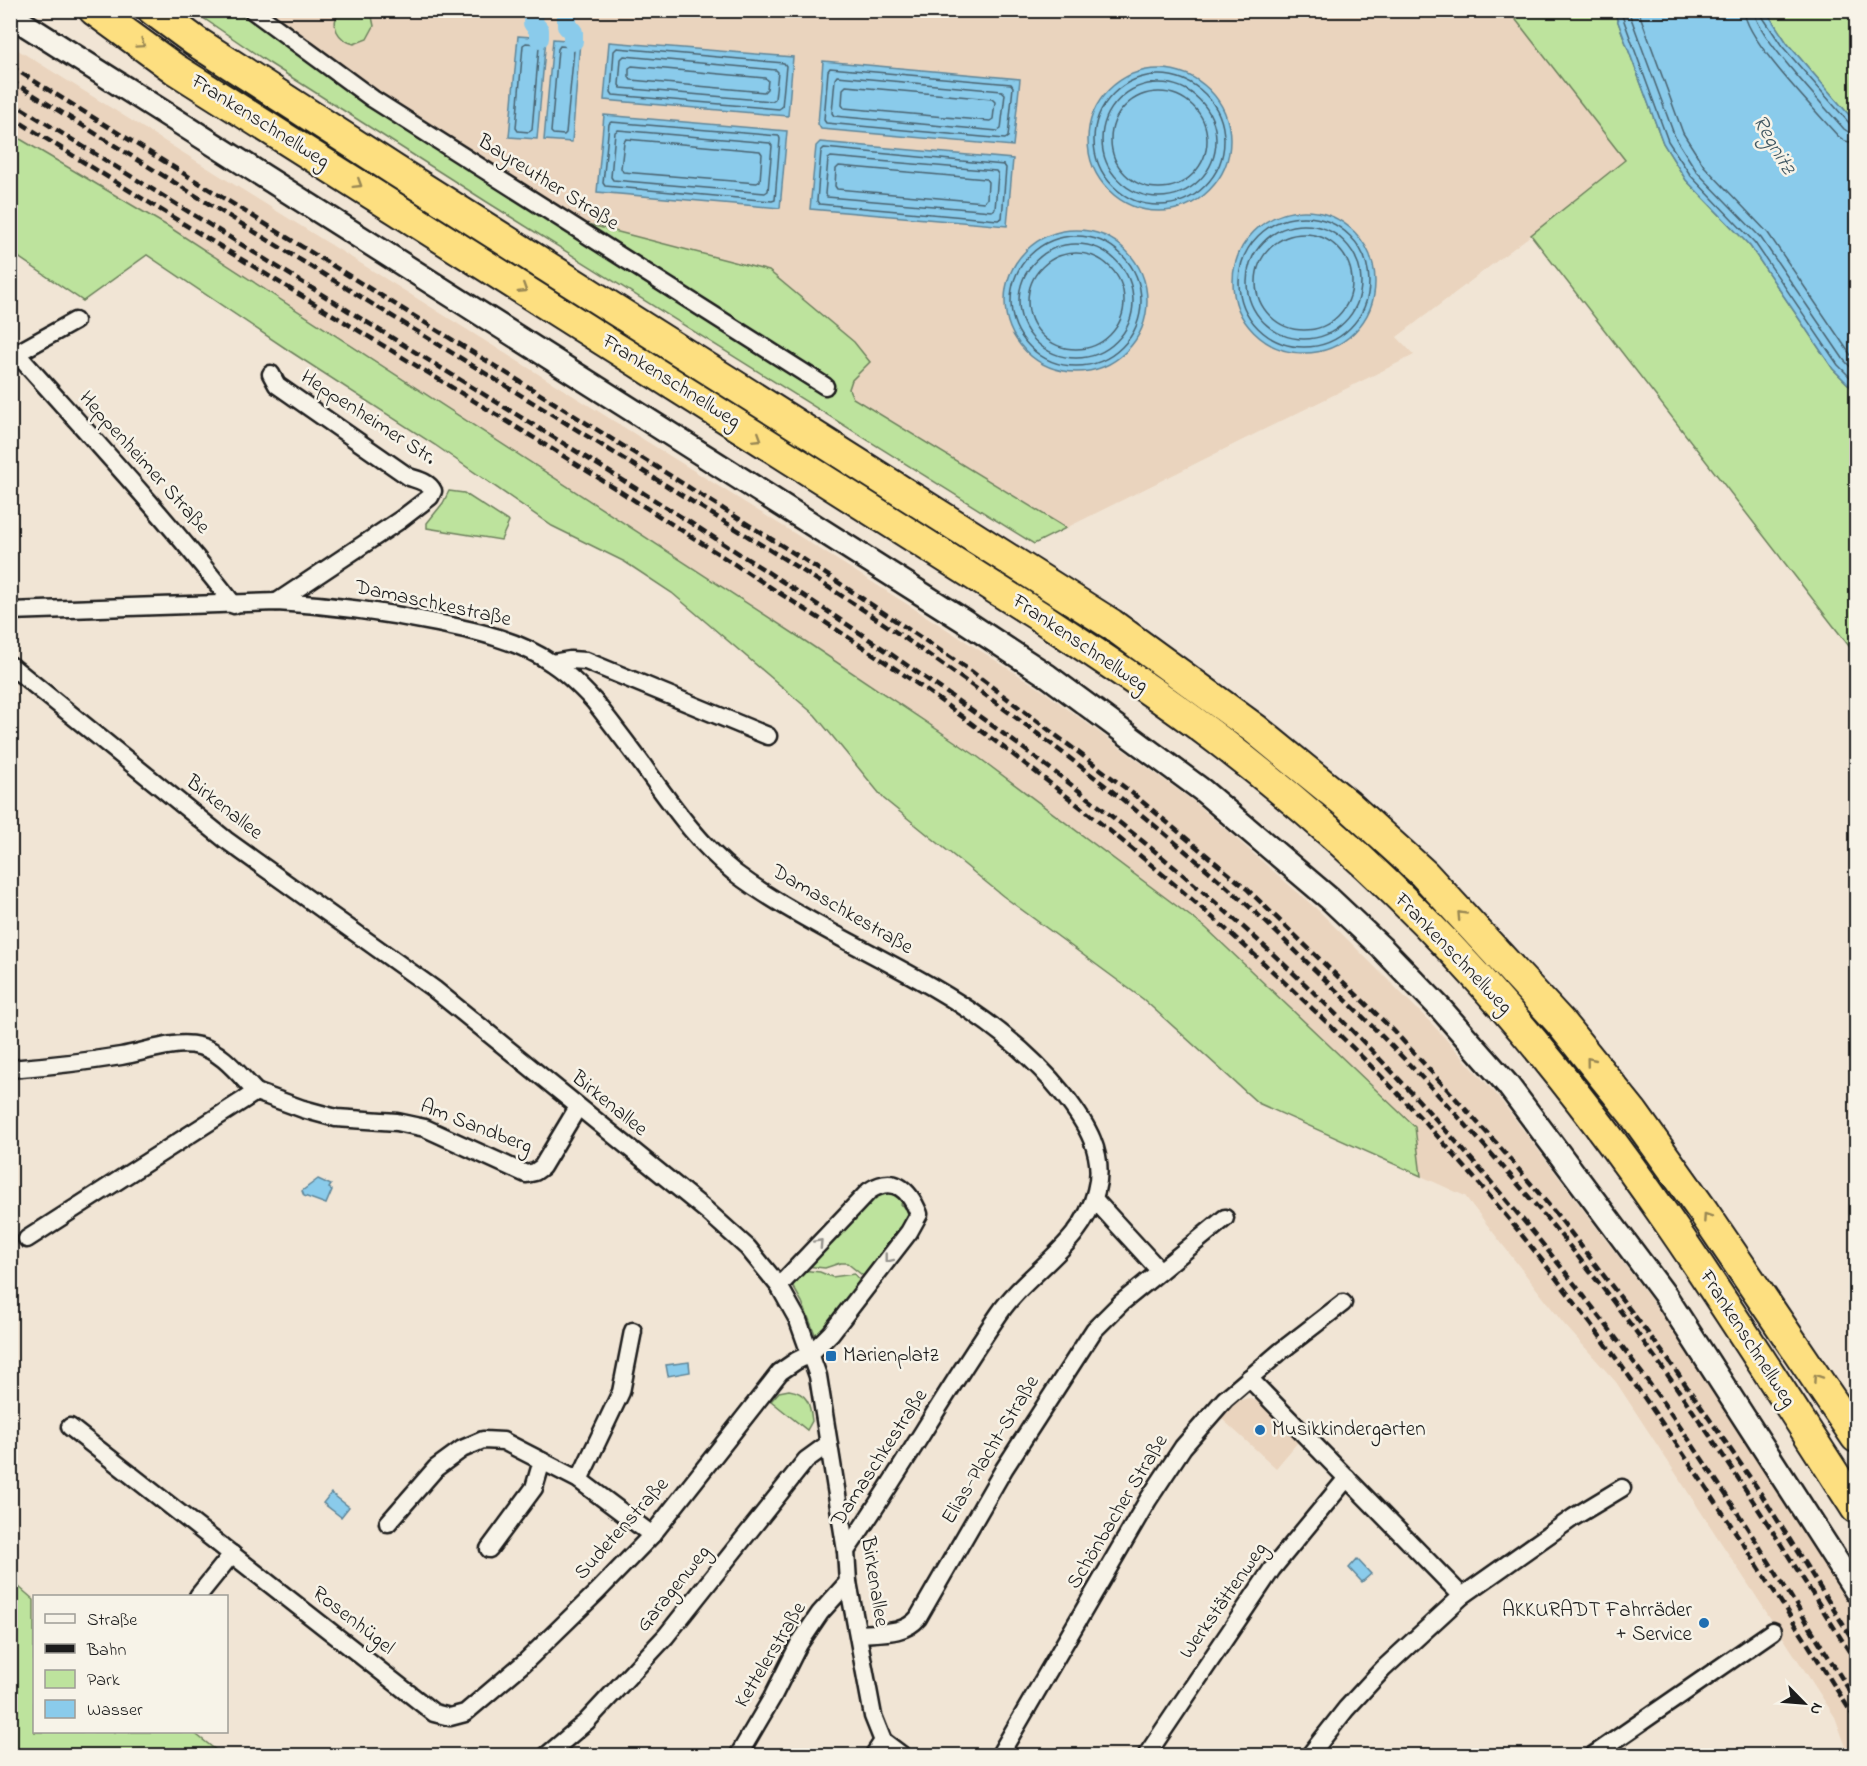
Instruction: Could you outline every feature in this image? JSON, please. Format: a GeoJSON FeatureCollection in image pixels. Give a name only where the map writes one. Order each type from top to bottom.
{"type":"FeatureCollection","features":[{"type":"Feature","properties":{"kind":"highway","name":"Frankenschnellweg"},"geometry":{"type":"LineString","coordinates":[[93,10],[175,69],[1039,616],[1145,687],[1222,743],[1328,830],[1399,897],[1507,1010],[1604,1130],[1673,1227],[1857,1508]]}},
{"type":"Feature","properties":{"kind":"highway","name":"Frankenschnellweg"},"geometry":{"type":"LineString","coordinates":[[153,10],[195,41],[396,171],[1111,624],[1255,729],[1348,805],[1432,883],[1559,1021],[1626,1104],[1703,1211],[1857,1437]]}},
{"type":"Feature","properties":{"kind":"main road"},"geometry":{"type":"LineString","coordinates":[[10,15],[1048,676],[1202,790],[1267,844],[1382,948],[1507,1084],[1665,1295],[1857,1591]]}},
{"type":"Feature","properties":{"kind":"street","name":"Bayreuther Straße"},"geometry":{"type":"LineString","coordinates":[[252,10],[373,99],[825,386]]}},
{"type":"Feature","properties":{"kind":"street","name":"Heppenheimer Straße"},"geometry":{"type":"LineString","coordinates":[[75,321],[14,356],[184,542],[234,605]]}},
{"type":"Feature","properties":{"kind":"street","name":"Heppenheimer Str."},"geometry":{"type":"LineString","coordinates":[[271,374],[277,385],[409,477],[423,481],[431,487],[432,491],[430,497],[400,520],[277,602]]}},
{"type":"Feature","properties":{"kind":"street","name":"Damaschkestraße"},"geometry":{"type":"LineString","coordinates":[[10,611],[277,602],[376,612],[455,627],[516,644],[552,663],[577,682],[594,701],[686,825],[711,852],[736,873],[773,901],[939,990],[976,1013],[1035,1061],[1080,1115],[1090,1132],[1098,1160],[1097,1188],[1094,1199],[1086,1218],[1069,1243],[1038,1269],[1001,1312],[846,1551]]}},
{"type":"Feature","properties":{"kind":"street"},"geometry":{"type":"LineString","coordinates":[[552,663],[570,660],[585,661],[768,736]]}},
{"type":"Feature","properties":{"kind":"street","name":"Birkenallee"},"geometry":{"type":"LineString","coordinates":[[10,665],[226,840],[434,989],[707,1211],[748,1248],[779,1286],[798,1320],[818,1376],[846,1551],[848,1582],[873,1716],[883,1741]]}},
{"type":"Feature","properties":{"kind":"street","name":"Am Sandberg"},"geometry":{"type":"LineString","coordinates":[[10,1069],[80,1063],[177,1044],[200,1046],[215,1053],[256,1092],[303,1110],[336,1118],[397,1122],[425,1128],[526,1174],[542,1167],[578,1107]]}},
{"type":"Feature","properties":{"kind":"street"},"geometry":{"type":"LineString","coordinates":[[27,1239],[256,1092]]}},
{"type":"Feature","properties":{"kind":"street"},"geometry":{"type":"LineString","coordinates":[[779,1286],[869,1191],[880,1184],[887,1183],[898,1186],[913,1199],[919,1214],[909,1232],[831,1332],[810,1354]]}},
{"type":"Feature","properties":{"kind":"street"},"geometry":{"type":"LineString","coordinates":[[1094,1199],[1160,1271]]}},
{"type":"Feature","properties":{"kind":"street","name":"Elias-Placht-Straße"},"geometry":{"type":"LineString","coordinates":[[859,1634],[911,1627],[1004,1469],[1085,1342],[1104,1318],[1225,1218]]}},
{"type":"Feature","properties":{"kind":"street","name":"Schönbacher Straße"},"geometry":{"type":"LineString","coordinates":[[999,1755],[1183,1447],[1210,1415],[1249,1378],[1343,1303]]}},
{"type":"Feature","properties":{"kind":"street"},"geometry":{"type":"LineString","coordinates":[[579,1480],[621,1392],[633,1331]]}},
{"type":"Feature","properties":{"kind":"street","name":"Sudetenstraße"},"geometry":{"type":"LineString","coordinates":[[450,1717],[465,1713],[525,1662],[652,1535],[780,1372],[810,1354]]}},
{"type":"Feature","properties":{"kind":"street"},"geometry":{"type":"LineString","coordinates":[[1249,1378],[1462,1596]]}},
{"type":"Feature","properties":{"kind":"street","name":"Rosenhügel"},"geometry":{"type":"LineString","coordinates":[[70,1427],[434,1713],[450,1717]]}},
{"type":"Feature","properties":{"kind":"street"},"geometry":{"type":"LineString","coordinates":[[388,1523],[436,1468],[462,1449],[483,1440],[503,1441],[579,1480],[652,1535]]}},
{"type":"Feature","properties":{"kind":"street","name":"Garagenweg"},"geometry":{"type":"LineString","coordinates":[[546,1755],[586,1722],[654,1649],[806,1460],[828,1444]]}},
{"type":"Feature","properties":{"kind":"street"},"geometry":{"type":"LineString","coordinates":[[489,1549],[534,1488],[542,1461]]}},
{"type":"Feature","properties":{"kind":"street","name":"Werkstättenweg"},"geometry":{"type":"LineString","coordinates":[[1146,1755],[1272,1569],[1347,1478]]}},
{"type":"Feature","properties":{"kind":"street"},"geometry":{"type":"LineString","coordinates":[[1309,1755],[1383,1669],[1462,1596],[1574,1517],[1622,1488]]}},
{"type":"Feature","properties":{"kind":"street"},"geometry":{"type":"LineString","coordinates":[[199,1595],[232,1554]]}},
{"type":"Feature","properties":{"kind":"street","name":"Kettelerstraße"},"geometry":{"type":"LineString","coordinates":[[738,1755],[772,1698],[799,1644],[820,1613],[848,1582]]}},
{"type":"Feature","properties":{"kind":"street"},"geometry":{"type":"LineString","coordinates":[[1592,1755],[1773,1631]]}},
{"type":"Feature","properties":{"kind":"street"},"geometry":{"type":"LineString","coordinates":[[873,1755],[883,1741],[903,1755]]}},
{"type":"Feature","properties":{"kind":"shaded area"},"geometry":{"type":"Polygon","coordinates":[[[264,11],[1509,11],[1625,161],[1397,337],[1414,355],[1066,528],[853,398],[849,390],[852,380],[870,362],[568,219],[380,96],[264,11]]]}},
{"type":"Feature","properties":{"kind":"shaded area"},"geometry":{"type":"Polygon","coordinates":[[[10,45],[1039,688],[1193,801],[1319,911],[1433,1025],[1496,1094],[1652,1301],[1735,1420],[1856,1609],[1856,1755],[1849,1755],[1835,1717],[1616,1382],[1563,1323],[1465,1196],[1421,1176],[1415,1127],[978,757],[805,641],[169,227],[11,133],[10,45]]]}},
{"type":"Feature","properties":{"kind":"shaded area","name":"Musikkindergarten"},"geometry":{"type":"Polygon","coordinates":[[[1248,1398],[1259,1402],[1298,1442],[1276,1468],[1221,1418],[1235,1402],[1248,1398]]]}},
{"type":"Feature","properties":{"kind":"green space"},"geometry":{"type":"Polygon","coordinates":[[[193,11],[264,11],[355,79],[568,219],[769,271],[854,342],[870,362],[852,380],[849,389],[853,398],[1066,528],[1034,544],[487,202],[269,63],[193,11]]]}},
{"type":"Feature","properties":{"kind":"green space"},"geometry":{"type":"Polygon","coordinates":[[[340,11],[371,12],[374,26],[367,39],[354,44],[340,35],[335,22],[340,11]]]}},
{"type":"Feature","properties":{"kind":"green space"},"geometry":{"type":"Polygon","coordinates":[[[1509,11],[1614,11],[1663,143],[1686,180],[1750,246],[1833,369],[1856,392],[1856,655],[1531,235],[1625,160],[1509,11]]]}},
{"type":"Feature","properties":{"kind":"green space"},"geometry":{"type":"Polygon","coordinates":[[[1766,11],[1856,11],[1856,123],[1787,43],[1766,11]]]}},
{"type":"Feature","properties":{"kind":"green space"},"geometry":{"type":"Polygon","coordinates":[[[10,133],[169,227],[805,641],[978,757],[1206,928],[1415,1127],[1421,1176],[1258,1103],[1143,999],[1003,896],[884,799],[815,715],[672,593],[625,562],[552,526],[435,445],[147,255],[83,301],[11,252],[10,133]]]}},
{"type":"Feature","properties":{"kind":"green space"},"geometry":{"type":"Polygon","coordinates":[[[449,491],[464,493],[509,522],[501,540],[427,528],[427,523],[443,503],[449,491]]]}},
{"type":"Feature","properties":{"kind":"green space"},"geometry":{"type":"Polygon","coordinates":[[[886,1192],[903,1201],[901,1204],[904,1208],[907,1207],[908,1215],[905,1226],[867,1279],[847,1263],[825,1268],[805,1266],[873,1195],[886,1192]]]}},
{"type":"Feature","properties":{"kind":"green space"},"geometry":{"type":"Polygon","coordinates":[[[801,1270],[820,1272],[832,1277],[854,1274],[863,1284],[820,1335],[815,1334],[802,1302],[791,1283],[801,1270]]]}},
{"type":"Feature","properties":{"kind":"green space"},"geometry":{"type":"Polygon","coordinates":[[[795,1391],[807,1400],[812,1421],[807,1430],[771,1401],[779,1392],[795,1391]]]}},
{"type":"Feature","properties":{"kind":"green space"},"geometry":{"type":"Polygon","coordinates":[[[11,1580],[33,1599],[33,1733],[194,1733],[222,1755],[11,1755],[11,1580]]]}},
{"type":"Feature","properties":{"kind":"water","name":"Regnitz"},"geometry":{"type":"Polygon","coordinates":[[[1614,11],[1766,11],[1787,43],[1856,123],[1856,392],[1833,369],[1750,246],[1686,180],[1663,143],[1614,11]]]}},
{"type":"Feature","properties":{"kind":"water"},"geometry":{"type":"Polygon","coordinates":[[[518,36],[546,38],[537,139],[509,137],[518,36]]]}},
{"type":"Feature","properties":{"kind":"water"},"geometry":{"type":"Polygon","coordinates":[[[553,39],[580,41],[572,142],[544,140],[553,39]]]}},
{"type":"Feature","properties":{"kind":"water"},"geometry":{"type":"Polygon","coordinates":[[[609,42],[793,57],[788,116],[604,100],[609,42]]]}},
{"type":"Feature","properties":{"kind":"water"},"geometry":{"type":"Polygon","coordinates":[[[823,61],[1020,79],[1013,146],[821,129],[818,124],[823,61]]]}},
{"type":"Feature","properties":{"kind":"water"},"geometry":{"type":"Polygon","coordinates":[[[1159,69],[1186,75],[1209,90],[1224,113],[1230,140],[1224,167],[1209,190],[1186,205],[1159,211],[1132,205],[1109,190],[1094,167],[1088,140],[1094,113],[1109,90],[1132,75],[1159,69]]]}},
{"type":"Feature","properties":{"kind":"water"},"geometry":{"type":"Polygon","coordinates":[[[604,115],[787,131],[780,208],[597,192],[604,115]]]}},
{"type":"Feature","properties":{"kind":"water"},"geometry":{"type":"Polygon","coordinates":[[[820,142],[1013,159],[1007,226],[810,209],[816,146],[820,142]]]}},
{"type":"Feature","properties":{"kind":"water"},"geometry":{"type":"Polygon","coordinates":[[[1304,211],[1331,217],[1354,232],[1369,255],[1375,282],[1369,309],[1354,332],[1331,347],[1304,353],[1277,347],[1254,332],[1239,309],[1233,282],[1239,255],[1254,232],[1277,217],[1304,211]]]}},
{"type":"Feature","properties":{"kind":"water"},"geometry":{"type":"Polygon","coordinates":[[[1076,230],[1103,236],[1126,251],[1141,274],[1147,301],[1141,328],[1126,351],[1103,366],[1076,372],[1049,366],[1026,351],[1011,328],[1005,301],[1011,274],[1026,251],[1049,236],[1076,230]]]}},
{"type":"Feature","properties":{"kind":"water"},"geometry":{"type":"Polygon","coordinates":[[[318,1179],[331,1185],[329,1188],[332,1190],[326,1204],[304,1196],[302,1191],[318,1179]]]}},
{"type":"Feature","properties":{"kind":"water"},"geometry":{"type":"Polygon","coordinates":[[[689,1362],[690,1372],[668,1376],[666,1365],[689,1362]]]}},
{"type":"Feature","properties":{"kind":"water"},"geometry":{"type":"Polygon","coordinates":[[[331,1493],[349,1507],[341,1517],[323,1503],[331,1493]]]}},
{"type":"Feature","properties":{"kind":"water"},"geometry":{"type":"Polygon","coordinates":[[[1357,1559],[1371,1574],[1362,1582],[1349,1568],[1357,1559]]]}},
{"type":"Feature","properties":{"kind":"waterway"},"geometry":{"type":"LineString","coordinates":[[534,10],[533,23],[539,30],[539,38]]}},
{"type":"Feature","properties":{"kind":"waterway"},"geometry":{"type":"LineString","coordinates":[[567,10],[567,26],[573,32],[573,41]]}},
{"type":"Feature","properties":{"kind":"railway"},"geometry":{"type":"LineString","coordinates":[[10,66],[800,557],[971,671],[1132,793],[1247,889],[1394,1031],[1499,1146],[1558,1216],[1667,1358],[1756,1486],[1856,1645]]}},
{"type":"Feature","properties":{"kind":"railway"},"geometry":{"type":"LineString","coordinates":[[10,80],[861,608],[1025,725],[1195,859],[1257,914],[1363,1017],[1453,1111],[1539,1209],[1620,1311],[1685,1400],[1760,1511],[1856,1662]]}},
{"type":"Feature","properties":{"kind":"railway"},"geometry":{"type":"LineString","coordinates":[[10,101],[761,568],[870,640],[977,715],[1082,793],[1184,875],[1281,962],[1375,1054],[1445,1129],[1544,1246],[1607,1327],[1696,1449],[1856,1701]]}},
{"type":"Feature","properties":{"kind":"railway"},"geometry":{"type":"LineString","coordinates":[[10,116],[642,505],[869,651],[949,707],[1056,788],[1211,916],[1310,1006],[1431,1129],[1564,1289],[1686,1457],[1856,1720]]}},
{"type":"Feature","properties":{"kind":"place","name":"Marienplatz"},"geometry":{"type":"Point","coordinates":[831,1356]}},
{"type":"Feature","properties":{"kind":"place","name":"Musikkindergarten"},"geometry":{"type":"Point","coordinates":[1260,1430]}},
{"type":"Feature","properties":{"kind":"place","name":"AKKURADT Fahrräder + Service"},"geometry":{"type":"Point","coordinates":[1704,1623]}}]}
